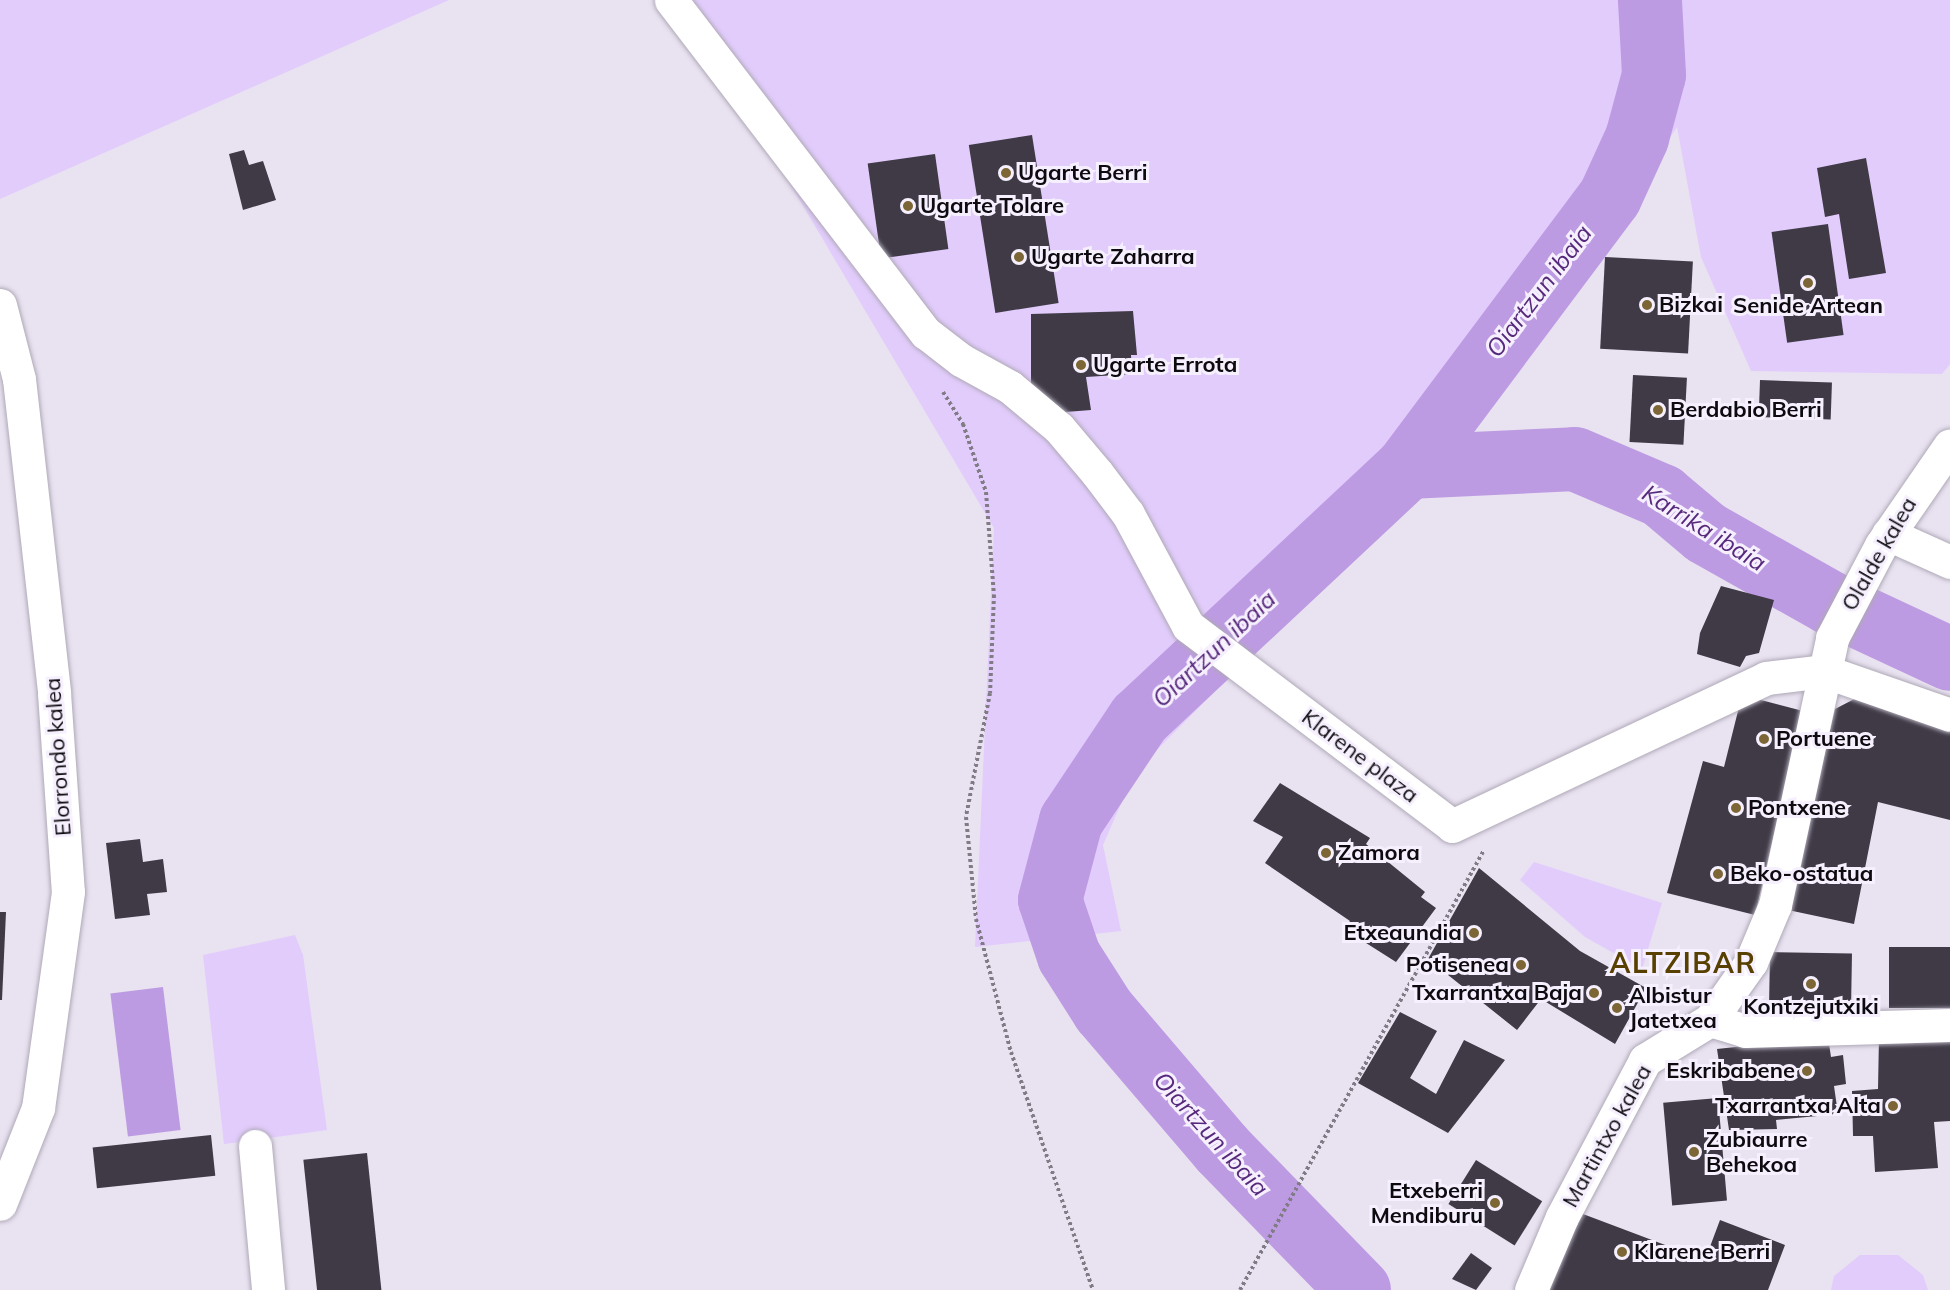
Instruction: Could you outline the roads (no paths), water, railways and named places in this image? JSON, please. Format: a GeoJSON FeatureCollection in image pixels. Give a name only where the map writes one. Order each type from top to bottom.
{"type":"FeatureCollection","features":[{"type":"Feature","properties":{"kind":"street","name":"Klarene plaza"},"geometry":{"type":"LineString","coordinates":[[672,2],[926,333],[961,360],[1010,387],[1059,428],[1097,473],[1128,514],[1188,626],[1452,826],[1766,678],[1824,671]]}},
{"type":"Feature","properties":{"kind":"street","name":"Elorrondo kalea"},"geometry":{"type":"LineString","coordinates":[[0,305],[20,379],[54,693],[68,892],[38,1108],[0,1204]]}},
{"type":"Feature","properties":{"kind":"street","name":"Olalde kalea"},"geometry":{"type":"LineString","coordinates":[[1824,671],[1832,638],[1870,565],[1888,534],[1950,445]]}},
{"type":"Feature","properties":{"kind":"street"},"geometry":{"type":"LineString","coordinates":[[1888,534],[1950,562]]}},
{"type":"Feature","properties":{"kind":"street"},"geometry":{"type":"LineString","coordinates":[[1824,671],[1950,715]]}},
{"type":"Feature","properties":{"kind":"street","name":"Martintxo kalea"},"geometry":{"type":"LineString","coordinates":[[1531,1290],[1562,1217],[1645,1060],[1710,1020],[1751,962],[1775,905],[1824,671]]}},
{"type":"Feature","properties":{"kind":"street"},"geometry":{"type":"LineString","coordinates":[[1710,1020],[1745,1031],[1950,1025]]}},
{"type":"Feature","properties":{"kind":"street"},"geometry":{"type":"LineString","coordinates":[[255,1146],[268,1290]]}},
{"type":"Feature","properties":{"kind":"waterway","name":"Oiartzun ibaia"},"geometry":{"type":"LineString","coordinates":[[1359,1290],[1222,1149],[1104,1011],[1069,956],[1050,900],[1071,821],[1139,719],[1408,467],[1610,197],[1637,138],[1654,75],[1650,0]]}},
{"type":"Feature","properties":{"kind":"waterway","name":"Karrika ibaia"},"geometry":{"type":"LineString","coordinates":[[1408,467],[1575,459],[1662,496],[1706,533],[1830,603],[1950,659]]}},
{"type":"Feature","properties":{"kind":"place","name":"Ugarte Berri"},"geometry":{"type":"Point","coordinates":[1006,173]}},
{"type":"Feature","properties":{"kind":"place","name":"Ugarte Tolare"},"geometry":{"type":"Point","coordinates":[908,206]}},
{"type":"Feature","properties":{"kind":"place","name":"Ugarte Zaharra"},"geometry":{"type":"Point","coordinates":[1019,257]}},
{"type":"Feature","properties":{"kind":"place","name":"Senide Artean"},"geometry":{"type":"Point","coordinates":[1808,283]}},
{"type":"Feature","properties":{"kind":"place","name":"Bizkai"},"geometry":{"type":"Point","coordinates":[1647,305]}},
{"type":"Feature","properties":{"kind":"place","name":"Ugarte Errota"},"geometry":{"type":"Point","coordinates":[1081,365]}},
{"type":"Feature","properties":{"kind":"place","name":"Berdabio Berri"},"geometry":{"type":"Point","coordinates":[1658,410]}},
{"type":"Feature","properties":{"kind":"place","name":"Portuene"},"geometry":{"type":"Point","coordinates":[1764,739]}},
{"type":"Feature","properties":{"kind":"place","name":"Pontxene"},"geometry":{"type":"Point","coordinates":[1736,808]}},
{"type":"Feature","properties":{"kind":"place","name":"Zamora"},"geometry":{"type":"Point","coordinates":[1326,853]}},
{"type":"Feature","properties":{"kind":"place","name":"Beko-ostatua"},"geometry":{"type":"Point","coordinates":[1718,874]}},
{"type":"Feature","properties":{"kind":"place","name":"Etxeaundia"},"geometry":{"type":"Point","coordinates":[1474,933]}},
{"type":"Feature","properties":{"kind":"place","name":"Potisenea"},"geometry":{"type":"Point","coordinates":[1521,965]}},
{"type":"Feature","properties":{"kind":"place","name":"Kontzejutxiki"},"geometry":{"type":"Point","coordinates":[1811,984]}},
{"type":"Feature","properties":{"kind":"place","name":"Txarrantxa Baja"},"geometry":{"type":"Point","coordinates":[1594,993]}},
{"type":"Feature","properties":{"kind":"place","name":"Albistur Jatetxea"},"geometry":{"type":"Point","coordinates":[1617,1008]}},
{"type":"Feature","properties":{"kind":"place","name":"Eskribabene"},"geometry":{"type":"Point","coordinates":[1807,1071]}},
{"type":"Feature","properties":{"kind":"place","name":"Txarrantxa Alta"},"geometry":{"type":"Point","coordinates":[1893,1106]}},
{"type":"Feature","properties":{"kind":"place","name":"Zubiaurre Behekoa"},"geometry":{"type":"Point","coordinates":[1694,1152]}},
{"type":"Feature","properties":{"kind":"place","name":"Etxeberri Mendiburu"},"geometry":{"type":"Point","coordinates":[1495,1203]}},
{"type":"Feature","properties":{"kind":"place","name":"Klarene Berri"},"geometry":{"type":"Point","coordinates":[1622,1252]}},
{"type":"Feature","properties":{"kind":"district","name":"ALTZIBAR"},"geometry":{"type":"Point","coordinates":[1683,963]}}]}
